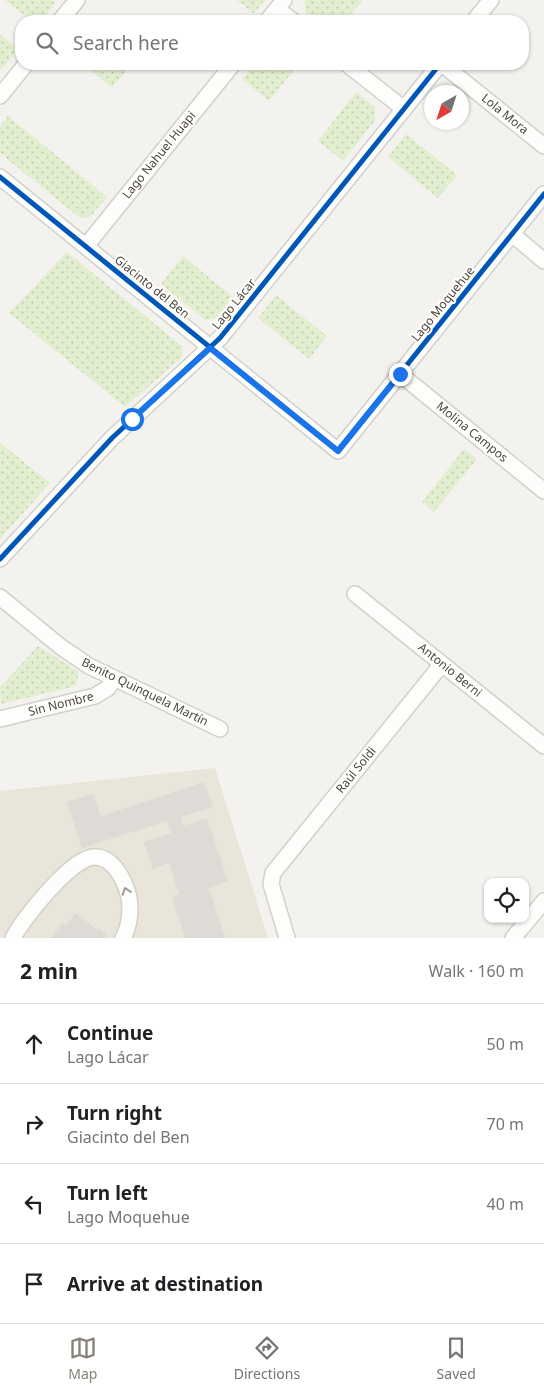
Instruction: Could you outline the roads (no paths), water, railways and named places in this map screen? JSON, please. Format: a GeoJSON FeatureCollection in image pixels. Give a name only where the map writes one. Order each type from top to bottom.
{"type":"FeatureCollection","features":[{"type":"Feature","properties":{"kind":"street"},"geometry":{"type":"LineString","coordinates":[[65,15],[77,0]]}},
{"type":"Feature","properties":{"kind":"street"},"geometry":{"type":"LineString","coordinates":[[479,15],[491,0]]}},
{"type":"Feature","properties":{"kind":"street"},"geometry":{"type":"LineString","coordinates":[[272,15],[281,4],[289,15]]}},
{"type":"Feature","properties":{"kind":"street"},"geometry":{"type":"LineString","coordinates":[[0,96],[21,70]]}},
{"type":"Feature","properties":{"kind":"street","name":"Lago Nahuel Huapi"},"geometry":{"type":"LineString","coordinates":[[86,246],[228,70]]}},
{"type":"Feature","properties":{"kind":"street"},"geometry":{"type":"LineString","coordinates":[[355,70],[404,109]]}},
{"type":"Feature","properties":{"kind":"street","name":"Lago Lácar"},"geometry":{"type":"LineString","coordinates":[[0,559],[112,438],[210,348],[436,70]]}},
{"type":"Feature","properties":{"kind":"street","name":"Lola Mora"},"geometry":{"type":"LineString","coordinates":[[449,70],[544,146]]}},
{"type":"Feature","properties":{"kind":"street","name":"Giacinto del Ben"},"geometry":{"type":"LineString","coordinates":[[1,179],[338,451]]}},
{"type":"Feature","properties":{"kind":"street","name":"Lago Moquehue"},"geometry":{"type":"LineString","coordinates":[[338,451],[544,194]]}},
{"type":"Feature","properties":{"kind":"street"},"geometry":{"type":"LineString","coordinates":[[512,234],[544,261]]}},
{"type":"Feature","properties":{"kind":"street","name":"Molina Campos"},"geometry":{"type":"LineString","coordinates":[[400,374],[544,491]]}},
{"type":"Feature","properties":{"kind":"street","name":"Antonio Berni"},"geometry":{"type":"LineString","coordinates":[[355,594],[544,746]]}},
{"type":"Feature","properties":{"kind":"street","name":"Benito Quinquela Martín"},"geometry":{"type":"LineString","coordinates":[[0,597],[74,657],[220,729]]}},
{"type":"Feature","properties":{"kind":"street","name":"Raúl Soldi"},"geometry":{"type":"LineString","coordinates":[[287,938],[272,888],[271,877],[442,664]]}},
{"type":"Feature","properties":{"kind":"street","name":"Sin Nombre"},"geometry":{"type":"LineString","coordinates":[[0,719],[95,696],[108,688],[114,678]]}},
{"type":"Feature","properties":{"kind":"street"},"geometry":{"type":"LineString","coordinates":[[14,938],[21,925],[61,877],[77,863],[94,857],[102,858],[109,862],[116,869],[125,886],[130,908],[130,920],[123,938]]}},
{"type":"Feature","properties":{"kind":"street"},"geometry":{"type":"LineString","coordinates":[[513,938],[544,900]]}}]}
